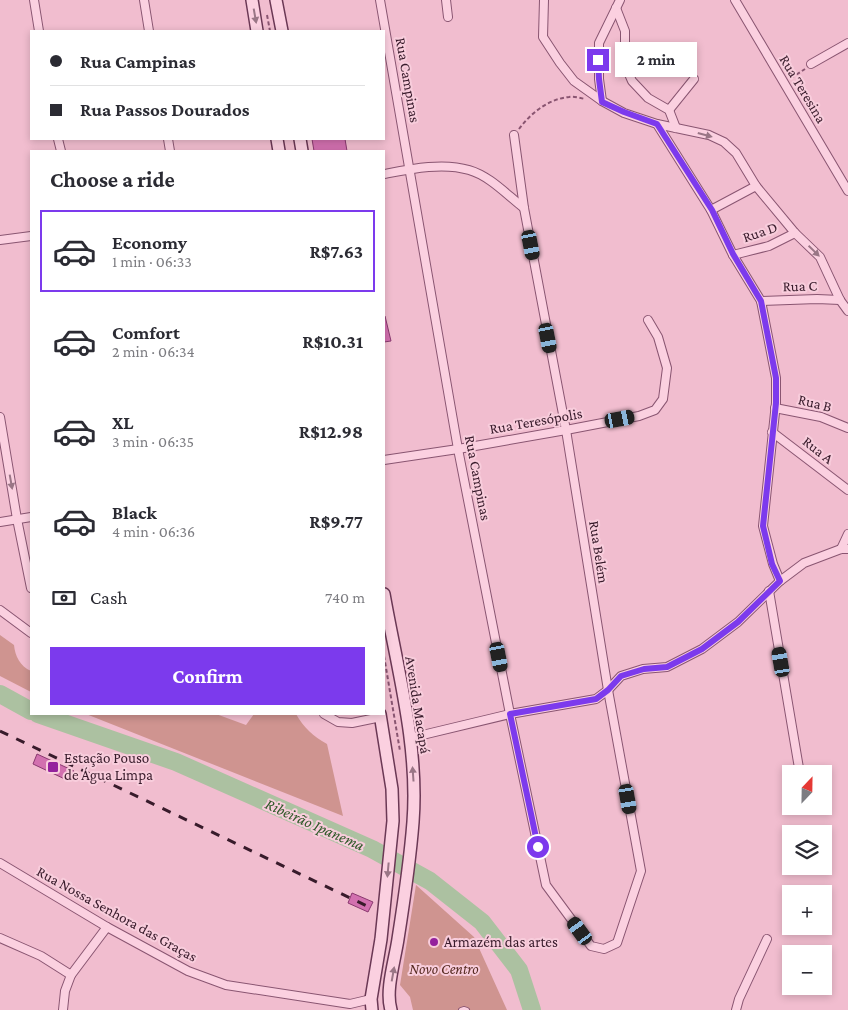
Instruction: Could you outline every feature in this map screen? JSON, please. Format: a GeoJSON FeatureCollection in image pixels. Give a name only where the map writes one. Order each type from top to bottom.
{"type":"FeatureCollection","features":[{"type":"Feature","properties":{"kind":"main road"},"geometry":{"type":"LineString","coordinates":[[252,0],[258,30]]}},
{"type":"Feature","properties":{"kind":"main road"},"geometry":{"type":"LineString","coordinates":[[276,0],[282,30]]}},
{"type":"Feature","properties":{"kind":"main road","name":"Avenida Macapá"},"geometry":{"type":"LineString","coordinates":[[385,600],[410,738],[414,790],[413,823],[388,1008]]}},
{"type":"Feature","properties":{"kind":"main road"},"geometry":{"type":"LineString","coordinates":[[370,1006],[381,939],[392,822],[392,789],[381,715]]}},
{"type":"Feature","properties":{"kind":"street"},"geometry":{"type":"LineString","coordinates":[[34,0],[39,30]]}},
{"type":"Feature","properties":{"kind":"street"},"geometry":{"type":"LineString","coordinates":[[144,0],[149,30]]}},
{"type":"Feature","properties":{"kind":"street","name":"Rua Campinas"},"geometry":{"type":"LineString","coordinates":[[380,0],[458,449],[546,885],[591,946]]}},
{"type":"Feature","properties":{"kind":"street"},"geometry":{"type":"LineString","coordinates":[[446,0],[448,17]]}},
{"type":"Feature","properties":{"kind":"street"},"geometry":{"type":"LineString","coordinates":[[544,0],[543,37],[574,81],[602,102],[624,112],[657,124],[709,136],[724,142],[736,153],[756,186],[795,233],[820,257],[840,300],[848,311]]}},
{"type":"Feature","properties":{"kind":"street","name":"Rua Teresina"},"geometry":{"type":"LineString","coordinates":[[736,0],[848,191]]}},
{"type":"Feature","properties":{"kind":"street"},"geometry":{"type":"LineString","coordinates":[[602,102],[599,79],[599,43],[618,4]]}},
{"type":"Feature","properties":{"kind":"street"},"geometry":{"type":"LineString","coordinates":[[618,4],[626,31],[625,65],[632,81],[648,98],[669,110],[676,128]]}},
{"type":"Feature","properties":{"kind":"street"},"geometry":{"type":"LineString","coordinates":[[811,64],[848,43]]}},
{"type":"Feature","properties":{"kind":"street"},"geometry":{"type":"LineString","coordinates":[[669,110],[694,79]]}},
{"type":"Feature","properties":{"kind":"street"},"geometry":{"type":"LineString","coordinates":[[657,124],[712,210],[733,254],[761,301],[776,378],[763,526],[772,564],[780,581]]}},
{"type":"Feature","properties":{"kind":"street","name":"Rua Belém"},"geometry":{"type":"LineString","coordinates":[[514,135],[524,208],[566,430],[608,690],[641,871],[617,944],[604,949],[591,946]]}},
{"type":"Feature","properties":{"kind":"street"},"geometry":{"type":"LineString","coordinates":[[385,174],[409,169],[448,167],[470,170],[488,180],[524,208]]}},
{"type":"Feature","properties":{"kind":"street"},"geometry":{"type":"LineString","coordinates":[[712,210],[756,186]]}},
{"type":"Feature","properties":{"kind":"street","name":"Rua D"},"geometry":{"type":"LineString","coordinates":[[733,254],[769,246],[795,233]]}},
{"type":"Feature","properties":{"kind":"street"},"geometry":{"type":"LineString","coordinates":[[0,240],[30,236]]}},
{"type":"Feature","properties":{"kind":"street","name":"Rua C"},"geometry":{"type":"LineString","coordinates":[[761,301],[800,299],[840,300]]}},
{"type":"Feature","properties":{"kind":"street","name":"Rua Teresópolis"},"geometry":{"type":"LineString","coordinates":[[385,460],[566,430],[639,416],[655,410],[663,399],[667,368],[658,337],[648,320]]}},
{"type":"Feature","properties":{"kind":"street","name":"Rua B"},"geometry":{"type":"LineString","coordinates":[[774,408],[820,417],[848,428]]}},
{"type":"Feature","properties":{"kind":"street"},"geometry":{"type":"LineString","coordinates":[[0,417],[30,583]]}},
{"type":"Feature","properties":{"kind":"street","name":"Rua A"},"geometry":{"type":"LineString","coordinates":[[772,432],[848,490]]}},
{"type":"Feature","properties":{"kind":"street"},"geometry":{"type":"LineString","coordinates":[[0,522],[30,517]]}},
{"type":"Feature","properties":{"kind":"street"},"geometry":{"type":"LineString","coordinates":[[410,738],[510,714],[596,699],[608,690],[621,676],[644,669],[667,667],[702,649],[738,622],[780,581],[804,563],[845,549],[848,534]]}},
{"type":"Feature","properties":{"kind":"street"},"geometry":{"type":"LineString","coordinates":[[769,592],[798,765]]}},
{"type":"Feature","properties":{"kind":"street"},"geometry":{"type":"LineString","coordinates":[[0,610],[30,632]]}},
{"type":"Feature","properties":{"kind":"street"},"geometry":{"type":"LineString","coordinates":[[326,715],[338,722],[352,723],[381,715]]}},
{"type":"Feature","properties":{"kind":"street","name":"Rua Nossa Senhora das Graças"},"geometry":{"type":"LineString","coordinates":[[0,863],[107,927],[188,971],[226,984],[370,1006]]}},
{"type":"Feature","properties":{"kind":"street"},"geometry":{"type":"LineString","coordinates":[[63,1010],[71,976],[107,927]]}},
{"type":"Feature","properties":{"kind":"street"},"geometry":{"type":"LineString","coordinates":[[0,938],[41,956],[71,976]]}},
{"type":"Feature","properties":{"kind":"street"},"geometry":{"type":"LineString","coordinates":[[736,1010],[738,999],[767,939]]}},
{"type":"Feature","properties":{"kind":"lane"},"geometry":{"type":"LineString","coordinates":[[461,1010],[464,1008],[467,1010]]}},
{"type":"Feature","properties":{"kind":"path"},"geometry":{"type":"LineString","coordinates":[[783,83],[811,64]]}},
{"type":"Feature","properties":{"kind":"path"},"geometry":{"type":"LineString","coordinates":[[514,135],[526,119],[545,104],[569,97],[586,99]]}},
{"type":"Feature","properties":{"kind":"path"},"geometry":{"type":"LineString","coordinates":[[385,662],[400,754]]}},
{"type":"Feature","properties":{"kind":"green space"},"geometry":{"type":"Polygon","coordinates":[[[0,635],[14,645],[19,660],[30,670],[30,691],[0,676],[0,635]]]}},
{"type":"Feature","properties":{"kind":"green space"},"geometry":{"type":"Polygon","coordinates":[[[89,715],[219,715],[246,725],[253,715],[297,715],[309,731],[327,744],[343,816],[89,715]]]}},
{"type":"Feature","properties":{"kind":"green space","name":"Novo Centro"},"geometry":{"type":"Polygon","coordinates":[[[416,885],[474,937],[507,1010],[413,1010],[410,997],[400,985],[416,885]]]}},
{"type":"Feature","properties":{"kind":"building"},"geometry":{"type":"Polygon","coordinates":[[[312,140],[345,140],[347,150],[314,150],[312,140]]]}},
{"type":"Feature","properties":{"kind":"building"},"geometry":{"type":"Polygon","coordinates":[[[385,316],[391,341],[385,342],[385,316]]]}},
{"type":"Feature","properties":{"kind":"building","name":"Estação Pouso de Água Limpa"},"geometry":{"type":"Polygon","coordinates":[[[37,754],[74,771],[69,781],[33,764],[37,754]]]}},
{"type":"Feature","properties":{"kind":"building"},"geometry":{"type":"Polygon","coordinates":[[[352,893],[373,902],[368,912],[348,903],[352,893]]]}},
{"type":"Feature","properties":{"kind":"waterway","name":"Ribeirão Ipanema"},"geometry":{"type":"LineString","coordinates":[[0,694],[30,710]]}},
{"type":"Feature","properties":{"kind":"waterway","name":"Ribeirão Ipanema"},"geometry":{"type":"LineString","coordinates":[[41,715],[176,762],[372,849],[430,881],[482,922],[519,970],[532,1010]]}},
{"type":"Feature","properties":{"kind":"railway"},"geometry":{"type":"LineString","coordinates":[[0,731],[367,906]]}},
{"type":"Feature","properties":{"kind":"place","name":"Estação Pouso de Água Limpa"},"geometry":{"type":"Point","coordinates":[53,767]}},
{"type":"Feature","properties":{"kind":"place","name":"Armazém das artes"},"geometry":{"type":"Point","coordinates":[434,942]}},
{"type":"Feature","properties":{"kind":"route"},"geometry":{"type":"LineString","coordinates":[[538,847],[510,714],[596,699],[608,690],[621,676],[644,669],[667,667],[702,649],[738,622],[780,581],[772,564],[763,526],[776,403],[776,378],[761,301],[733,254],[712,210],[671,149],[657,124],[602,102],[598,60]]}}]}
